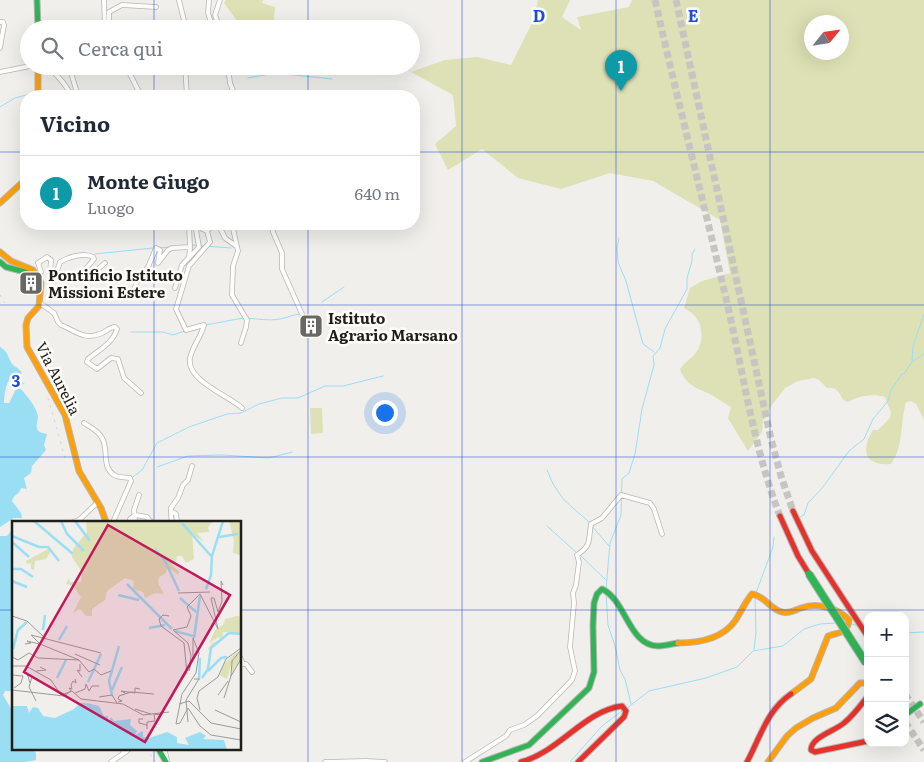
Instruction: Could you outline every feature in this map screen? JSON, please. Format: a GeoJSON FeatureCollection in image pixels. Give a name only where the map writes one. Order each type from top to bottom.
{"type":"FeatureCollection","features":[{"type":"Feature","properties":{"kind":"main road"},"geometry":{"type":"LineString","coordinates":[[37,0],[38,20]]}},
{"type":"Feature","properties":{"kind":"main road"},"geometry":{"type":"LineString","coordinates":[[38,75],[38,90]]}},
{"type":"Feature","properties":{"kind":"main road"},"geometry":{"type":"LineString","coordinates":[[0,202],[20,184]]}},
{"type":"Feature","properties":{"kind":"main road"},"geometry":{"type":"LineString","coordinates":[[0,252],[11,261],[29,268],[37,275],[42,289],[40,302]]}},
{"type":"Feature","properties":{"kind":"main road"},"geometry":{"type":"LineString","coordinates":[[0,262],[6,267],[37,275]]}},
{"type":"Feature","properties":{"kind":"main road","name":"Via Aurelia"},"geometry":{"type":"LineString","coordinates":[[40,302],[37,309],[28,318],[26,345],[61,407],[68,424],[79,471],[106,521]]}},
{"type":"Feature","properties":{"kind":"main road"},"geometry":{"type":"LineString","coordinates":[[793,511],[824,570],[864,631]]}},
{"type":"Feature","properties":{"kind":"main road"},"geometry":{"type":"LineString","coordinates":[[780,516],[798,556],[864,660]]}},
{"type":"Feature","properties":{"kind":"main road"},"geometry":{"type":"LineString","coordinates":[[482,762],[529,745],[589,688],[593,678],[594,667],[594,610],[599,591],[606,589],[614,596],[628,623],[640,638],[649,644],[657,646],[674,643],[699,643],[719,634],[730,626],[738,616],[747,598],[752,594],[759,595],[780,612],[786,613],[813,604],[839,612],[848,624],[844,631],[828,636],[811,679],[784,698],[777,706],[747,762]]}},
{"type":"Feature","properties":{"kind":"main road"},"geometry":{"type":"LineString","coordinates":[[768,762],[787,736],[796,728],[836,708],[860,683],[864,682]]}},
{"type":"Feature","properties":{"kind":"main road"},"geometry":{"type":"LineString","coordinates":[[864,701],[845,723],[815,741],[811,746],[811,750],[815,752],[864,742]]}},
{"type":"Feature","properties":{"kind":"main road"},"geometry":{"type":"LineString","coordinates":[[909,712],[922,704]]}},
{"type":"Feature","properties":{"kind":"main road"},"geometry":{"type":"LineString","coordinates":[[521,762],[543,754],[608,710],[619,705],[625,709],[624,718],[578,762]]}},
{"type":"Feature","properties":{"kind":"main road"},"geometry":{"type":"LineString","coordinates":[[159,750],[167,762]]}},
{"type":"Feature","properties":{"kind":"street"},"geometry":{"type":"LineString","coordinates":[[104,0],[105,20]]}},
{"type":"Feature","properties":{"kind":"street"},"geometry":{"type":"LineString","coordinates":[[208,0],[210,20]]}},
{"type":"Feature","properties":{"kind":"street"},"geometry":{"type":"LineString","coordinates":[[217,20],[215,15],[220,0]]}},
{"type":"Feature","properties":{"kind":"street"},"geometry":{"type":"LineString","coordinates":[[177,1],[183,20]]}},
{"type":"Feature","properties":{"kind":"street"},"geometry":{"type":"LineString","coordinates":[[109,20],[109,12],[123,3],[156,7]]}},
{"type":"Feature","properties":{"kind":"street"},"geometry":{"type":"LineString","coordinates":[[0,22],[3,22],[4,25],[0,48]]}},
{"type":"Feature","properties":{"kind":"street"},"geometry":{"type":"LineString","coordinates":[[0,72],[20,68]]}},
{"type":"Feature","properties":{"kind":"street"},"geometry":{"type":"LineString","coordinates":[[55,75],[69,90]]}},
{"type":"Feature","properties":{"kind":"street"},"geometry":{"type":"LineString","coordinates":[[72,75],[76,90]]}},
{"type":"Feature","properties":{"kind":"street"},"geometry":{"type":"LineString","coordinates":[[130,75],[138,90]]}},
{"type":"Feature","properties":{"kind":"street"},"geometry":{"type":"LineString","coordinates":[[186,75],[187,90]]}},
{"type":"Feature","properties":{"kind":"street"},"geometry":{"type":"LineString","coordinates":[[229,75],[233,90]]}},
{"type":"Feature","properties":{"kind":"street"},"geometry":{"type":"LineString","coordinates":[[189,230],[189,258]]}},
{"type":"Feature","properties":{"kind":"street"},"geometry":{"type":"LineString","coordinates":[[175,288],[182,265],[198,250],[196,230]]}},
{"type":"Feature","properties":{"kind":"street"},"geometry":{"type":"LineString","coordinates":[[221,230],[225,238],[236,246]]}},
{"type":"Feature","properties":{"kind":"street"},"geometry":{"type":"LineString","coordinates":[[233,230],[238,251],[233,266],[231,287],[235,301],[246,320],[241,343]]}},
{"type":"Feature","properties":{"kind":"street"},"geometry":{"type":"LineString","coordinates":[[272,230],[282,253],[282,269],[302,314]]}},
{"type":"Feature","properties":{"kind":"street"},"geometry":{"type":"LineString","coordinates":[[207,231],[210,242],[189,266],[176,309],[186,330],[204,325],[190,357],[190,364],[197,377],[216,392],[242,408]]}},
{"type":"Feature","properties":{"kind":"street"},"geometry":{"type":"LineString","coordinates":[[135,288],[137,281],[148,267],[156,248],[160,250],[158,263],[166,252],[172,248],[190,247]]}},
{"type":"Feature","properties":{"kind":"street"},"geometry":{"type":"LineString","coordinates":[[37,275],[42,272],[38,263],[47,257],[51,260],[50,273],[53,276],[56,274],[60,262],[68,258],[86,254],[93,257],[93,262],[86,270],[88,276],[105,263]]}},
{"type":"Feature","properties":{"kind":"street","name":"Via Aurelia"},"geometry":{"type":"LineString","coordinates":[[40,302],[54,314],[61,325],[87,337],[104,333],[110,327],[115,327],[117,329],[110,342],[88,359],[87,362],[97,368],[111,358],[118,359],[124,378],[141,393]]}},
{"type":"Feature","properties":{"kind":"street"},"geometry":{"type":"LineString","coordinates":[[84,423],[103,439],[105,458],[110,471],[114,475],[130,478],[131,481],[113,521]]}},
{"type":"Feature","properties":{"kind":"street"},"geometry":{"type":"LineString","coordinates":[[172,521],[171,508],[178,498],[183,484],[188,480],[192,466]]}},
{"type":"Feature","properties":{"kind":"street"},"geometry":{"type":"LineString","coordinates":[[465,762],[506,736],[510,730],[531,721],[572,680],[575,671],[570,647],[574,603],[573,593],[579,562],[577,555],[587,548],[590,524],[602,518],[621,495],[650,503],[654,509],[662,534]]}},
{"type":"Feature","properties":{"kind":"street"},"geometry":{"type":"LineString","coordinates":[[135,521],[134,510],[139,496]]}},
{"type":"Feature","properties":{"kind":"street"},"geometry":{"type":"LineString","coordinates":[[76,521],[97,503]]}},
{"type":"Feature","properties":{"kind":"street"},"geometry":{"type":"LineString","coordinates":[[172,513],[176,514],[177,521]]}},
{"type":"Feature","properties":{"kind":"street"},"geometry":{"type":"LineString","coordinates":[[130,521],[135,515],[147,517],[150,521]]}},
{"type":"Feature","properties":{"kind":"street"},"geometry":{"type":"LineString","coordinates":[[241,660],[242,664],[252,672]]}},
{"type":"Feature","properties":{"kind":"street"},"geometry":{"type":"LineString","coordinates":[[111,762],[129,750]]}},
{"type":"Feature","properties":{"kind":"street"},"geometry":{"type":"LineString","coordinates":[[325,762],[385,762]]}},
{"type":"Feature","properties":{"kind":"green space"},"geometry":{"type":"Polygon","coordinates":[[[226,0],[263,0],[262,3],[275,7],[274,20],[236,20],[224,3],[226,0]]]}},
{"type":"Feature","properties":{"kind":"green space"},"geometry":{"type":"Polygon","coordinates":[[[538,0],[570,0],[562,17],[581,30],[577,17],[629,7],[632,0],[924,0],[924,420],[916,404],[911,401],[906,402],[900,442],[891,464],[882,464],[870,460],[866,451],[873,430],[878,430],[890,418],[891,413],[885,397],[876,395],[866,396],[848,402],[843,400],[837,391],[833,388],[827,388],[819,380],[814,378],[798,381],[785,388],[772,405],[763,421],[762,432],[748,451],[728,418],[731,407],[688,382],[682,374],[680,369],[697,351],[702,335],[697,319],[684,308],[690,288],[702,281],[730,273],[720,220],[653,181],[610,173],[561,189],[518,178],[482,149],[448,170],[435,144],[456,126],[453,95],[416,75],[420,75],[420,69],[445,60],[477,57],[511,65],[533,21],[538,0]]]}},
{"type":"Feature","properties":{"kind":"green space"},"geometry":{"type":"Polygon","coordinates":[[[310,408],[322,408],[323,433],[311,434],[310,408]]]}},
{"type":"Feature","properties":{"kind":"water"},"geometry":{"type":"Polygon","coordinates":[[[0,347],[7,353],[13,365],[22,374],[13,376],[8,382],[4,403],[9,403],[20,381],[25,384],[20,385],[20,388],[37,412],[38,431],[47,434],[44,445],[46,450],[32,466],[31,473],[24,478],[27,489],[21,488],[12,501],[21,513],[22,518],[14,518],[0,527],[0,347]]]}},
{"type":"Feature","properties":{"kind":"water"},"geometry":{"type":"Polygon","coordinates":[[[12,531],[12,691],[5,691],[3,695],[12,710],[12,750],[34,750],[36,753],[36,760],[26,762],[0,762],[0,536],[7,536],[12,531]]]}},
{"type":"Feature","properties":{"kind":"waterway"},"geometry":{"type":"LineString","coordinates":[[248,78],[264,75]]}},
{"type":"Feature","properties":{"kind":"waterway"},"geometry":{"type":"LineString","coordinates":[[294,75],[332,79]]}},
{"type":"Feature","properties":{"kind":"waterway"},"geometry":{"type":"LineString","coordinates":[[0,107],[20,97]]}},
{"type":"Feature","properties":{"kind":"waterway"},"geometry":{"type":"LineString","coordinates":[[619,238],[617,248],[618,262],[626,281],[643,344],[654,352]]}},
{"type":"Feature","properties":{"kind":"waterway"},"geometry":{"type":"LineString","coordinates":[[192,245],[231,248]]}},
{"type":"Feature","properties":{"kind":"waterway"},"geometry":{"type":"LineString","coordinates":[[157,248],[171,247]]}},
{"type":"Feature","properties":{"kind":"waterway"},"geometry":{"type":"LineString","coordinates":[[95,254],[153,248]]}},
{"type":"Feature","properties":{"kind":"waterway"},"geometry":{"type":"LineString","coordinates":[[606,589],[610,543],[621,515],[622,479],[629,473],[635,454],[642,409],[654,365],[653,356],[660,348],[665,329],[687,289],[687,278],[692,254],[695,249]]}},
{"type":"Feature","properties":{"kind":"waterway"},"geometry":{"type":"LineString","coordinates":[[322,302],[344,287]]}},
{"type":"Feature","properties":{"kind":"waterway"},"geometry":{"type":"LineString","coordinates":[[247,318],[276,320],[299,314]]}},
{"type":"Feature","properties":{"kind":"waterway"},"geometry":{"type":"LineString","coordinates":[[912,361],[913,346],[924,314]]}},
{"type":"Feature","properties":{"kind":"waterway"},"geometry":{"type":"LineString","coordinates":[[206,325],[243,318]]}},
{"type":"Feature","properties":{"kind":"waterway"},"geometry":{"type":"LineString","coordinates":[[131,332],[163,332],[173,335],[185,331]]}},
{"type":"Feature","properties":{"kind":"waterway"},"geometry":{"type":"LineString","coordinates":[[800,517],[804,515],[808,503],[823,487],[849,451],[864,439],[873,419],[888,401],[891,390],[902,374],[904,374],[912,362],[924,354]]}},
{"type":"Feature","properties":{"kind":"waterway"},"geometry":{"type":"LineString","coordinates":[[133,477],[142,470],[157,443],[189,427],[227,414],[241,413],[259,404],[282,398],[298,398],[325,386],[343,386],[383,376]]}},
{"type":"Feature","properties":{"kind":"waterway"},"geometry":{"type":"LineString","coordinates":[[157,467],[188,456],[222,455],[269,458],[292,452]]}},
{"type":"Feature","properties":{"kind":"waterway"},"geometry":{"type":"LineString","coordinates":[[547,470],[553,484],[564,500],[590,523]]}},
{"type":"Feature","properties":{"kind":"waterway"},"geometry":{"type":"LineString","coordinates":[[547,526],[577,553]]}},
{"type":"Feature","properties":{"kind":"waterway"},"geometry":{"type":"LineString","coordinates":[[592,526],[609,546]]}},
{"type":"Feature","properties":{"kind":"waterway"},"geometry":{"type":"LineString","coordinates":[[756,593],[773,547],[774,537]]}},
{"type":"Feature","properties":{"kind":"waterway"},"geometry":{"type":"LineString","coordinates":[[580,555],[606,580]]}},
{"type":"Feature","properties":{"kind":"waterway"},"geometry":{"type":"LineString","coordinates":[[606,593],[608,625],[631,704]]}},
{"type":"Feature","properties":{"kind":"waterway"},"geometry":{"type":"LineString","coordinates":[[754,650],[756,632],[755,597]]}},
{"type":"Feature","properties":{"kind":"waterway"},"geometry":{"type":"LineString","coordinates":[[626,709],[649,691],[706,678],[737,667],[753,651],[783,646],[804,629],[820,624],[836,623]]}},
{"type":"Feature","properties":{"kind":"waterway"},"geometry":{"type":"LineString","coordinates":[[849,623],[858,626]]}},
{"type":"Feature","properties":{"kind":"waterway"},"geometry":{"type":"LineString","coordinates":[[909,633],[924,632]]}},
{"type":"Feature","properties":{"kind":"waterway"},"geometry":{"type":"LineString","coordinates":[[570,762],[602,726],[622,711]]}},
{"type":"Feature","properties":{"kind":"tunnel"},"geometry":{"type":"LineString","coordinates":[[655,0],[728,307],[756,439],[780,516]]}},
{"type":"Feature","properties":{"kind":"tunnel"},"geometry":{"type":"LineString","coordinates":[[676,0],[771,439],[793,511]]}},
{"type":"Feature","properties":{"kind":"tunnel"},"geometry":{"type":"LineString","coordinates":[[909,700],[924,722]]}},
{"type":"Feature","properties":{"kind":"tunnel"},"geometry":{"type":"LineString","coordinates":[[909,728],[924,750]]}},
{"type":"Feature","properties":{"kind":"railway"},"geometry":{"type":"LineString","coordinates":[[0,295],[5,303]]}},
{"type":"Feature","properties":{"kind":"railway"},"geometry":{"type":"LineString","coordinates":[[48,398],[66,461]]}},
{"type":"Feature","properties":{"kind":"railway"},"geometry":{"type":"LineString","coordinates":[[147,750],[155,762]]}},
{"type":"Feature","properties":{"kind":"traffic: fast"},"geometry":{"type":"LineString","coordinates":[[37,0],[38,20]]}},
{"type":"Feature","properties":{"kind":"traffic: fast"},"geometry":{"type":"LineString","coordinates":[[0,262],[6,267],[37,275]]}},
{"type":"Feature","properties":{"kind":"traffic: fast"},"geometry":{"type":"LineString","coordinates":[[809,574],[864,660]]}},
{"type":"Feature","properties":{"kind":"traffic: fast"},"geometry":{"type":"LineString","coordinates":[[482,762],[529,745],[589,688],[594,672],[594,603],[597,594],[602,589],[617,603],[640,639],[648,644],[658,646],[678,643]]}},
{"type":"Feature","properties":{"kind":"traffic: fast"},"geometry":{"type":"LineString","coordinates":[[909,712],[920,704]]}},
{"type":"Feature","properties":{"kind":"traffic: fast"},"geometry":{"type":"LineString","coordinates":[[159,750],[166,762]]}},
{"type":"Feature","properties":{"kind":"traffic: slow"},"geometry":{"type":"LineString","coordinates":[[38,75],[38,90]]}},
{"type":"Feature","properties":{"kind":"traffic: slow"},"geometry":{"type":"LineString","coordinates":[[0,203],[20,185]]}},
{"type":"Feature","properties":{"kind":"traffic: slow"},"geometry":{"type":"LineString","coordinates":[[0,252],[11,261],[33,270],[41,283],[39,306],[28,318],[26,325],[27,347],[65,415],[79,471],[101,508],[106,521]]}},
{"type":"Feature","properties":{"kind":"traffic: slow"},"geometry":{"type":"LineString","coordinates":[[678,643],[701,641],[717,636],[730,627],[752,594],[757,595],[782,612],[790,612],[807,606],[827,607],[839,612],[849,620],[847,628],[842,632],[828,636],[811,679],[791,694]]}},
{"type":"Feature","properties":{"kind":"traffic: slow"},"geometry":{"type":"LineString","coordinates":[[768,762],[787,736],[796,728],[836,708],[860,683],[864,683]]}},
{"type":"Feature","properties":{"kind":"traffic: jam"},"geometry":{"type":"LineString","coordinates":[[793,511],[812,551],[864,631]]}},
{"type":"Feature","properties":{"kind":"traffic: jam"},"geometry":{"type":"LineString","coordinates":[[780,516],[798,556],[809,574]]}},
{"type":"Feature","properties":{"kind":"traffic: jam"},"geometry":{"type":"LineString","coordinates":[[747,762],[770,716],[791,694]]}},
{"type":"Feature","properties":{"kind":"traffic: jam"},"geometry":{"type":"LineString","coordinates":[[864,701],[840,726],[815,741],[811,750],[815,752],[864,742]]}},
{"type":"Feature","properties":{"kind":"traffic: jam"},"geometry":{"type":"LineString","coordinates":[[521,762],[547,750],[596,715],[608,709],[622,706],[626,711],[624,717],[578,762]]}},
{"type":"Feature","properties":{"kind":"place","name":"Monte Giugo"},"geometry":{"type":"Point","coordinates":[621,91]}},
{"type":"Feature","properties":{"kind":"place","name":"Pontificio Istituto Missioni Estere"},"geometry":{"type":"Point","coordinates":[31,283]}},
{"type":"Feature","properties":{"kind":"place","name":"Istituto Agrario Marsano"},"geometry":{"type":"Point","coordinates":[311,326]}}]}
